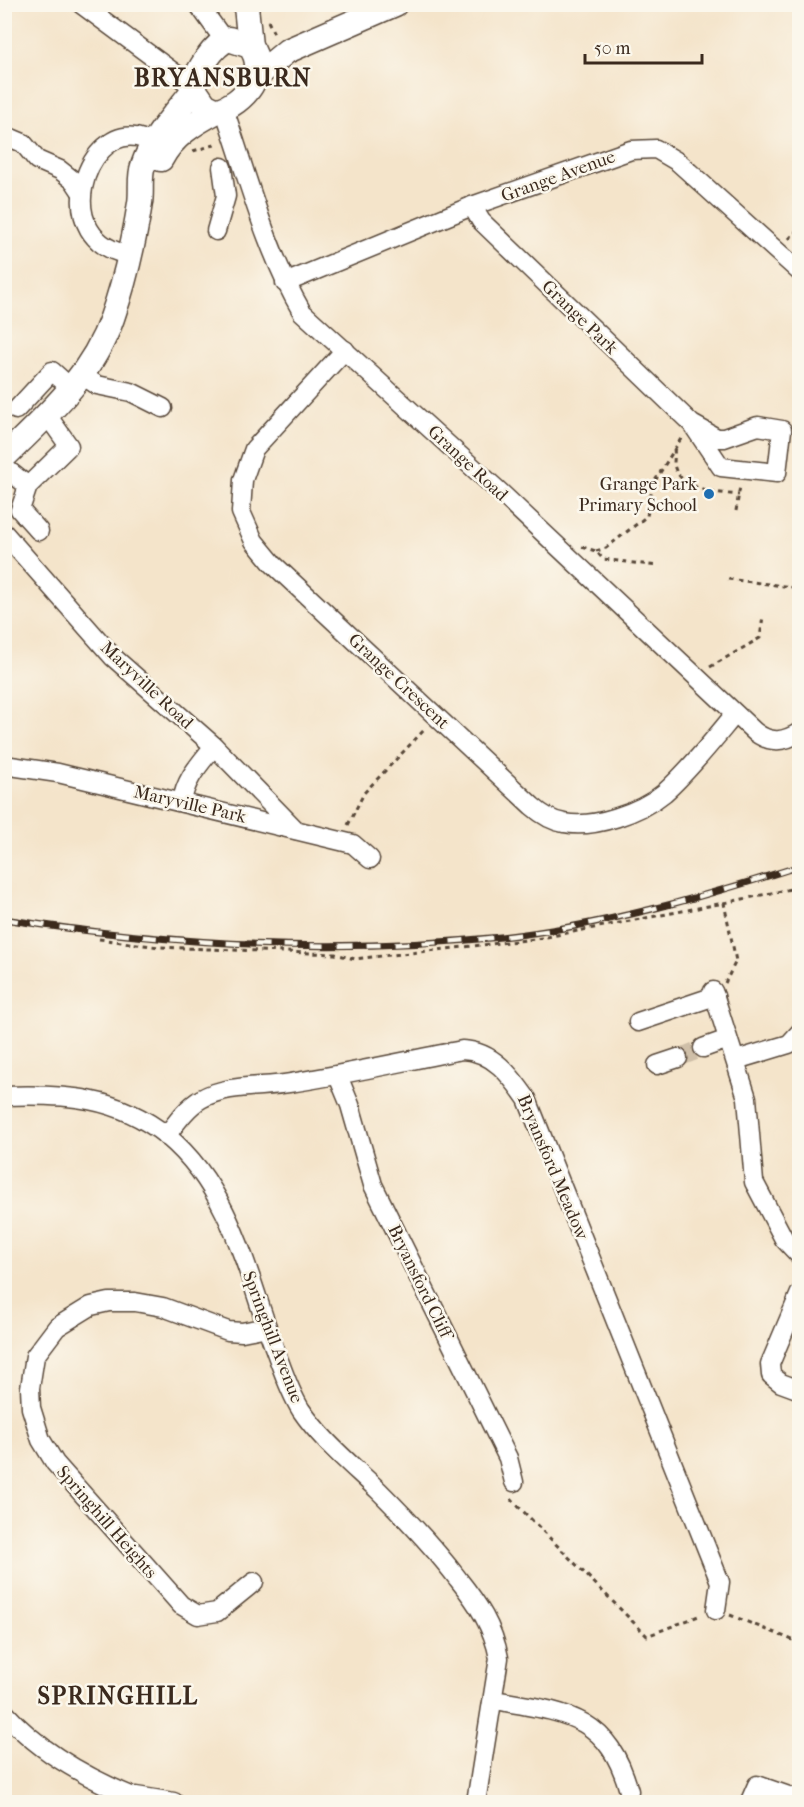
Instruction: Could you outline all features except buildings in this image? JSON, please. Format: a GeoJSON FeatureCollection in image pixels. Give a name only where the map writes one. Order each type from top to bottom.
{"type":"FeatureCollection","features":[{"type":"Feature","properties":{"kind":"main road"},"geometry":{"type":"LineString","coordinates":[[140,200],[167,148],[190,125],[239,100],[257,76],[287,51],[395,4]]}},
{"type":"Feature","properties":{"kind":"main road"},"geometry":{"type":"LineString","coordinates":[[239,45],[247,5]]}},
{"type":"Feature","properties":{"kind":"main road"},"geometry":{"type":"LineString","coordinates":[[239,45],[258,65],[257,76]]}},
{"type":"Feature","properties":{"kind":"main road"},"geometry":{"type":"LineString","coordinates":[[4,458],[77,382],[112,318],[130,255],[140,200],[142,168],[153,143],[193,88],[208,59],[239,45],[287,51]]}},
{"type":"Feature","properties":{"kind":"main road"},"geometry":{"type":"LineString","coordinates":[[193,88],[205,105],[220,110]]}},
{"type":"Feature","properties":{"kind":"street"},"geometry":{"type":"LineString","coordinates":[[81,4],[193,88]]}},
{"type":"Feature","properties":{"kind":"street"},"geometry":{"type":"LineString","coordinates":[[198,4],[239,45]]}},
{"type":"Feature","properties":{"kind":"street","name":"Grange Road"},"geometry":{"type":"LineString","coordinates":[[220,110],[234,139],[255,206],[285,283],[302,312],[762,737],[770,740],[787,740],[800,732]]}},
{"type":"Feature","properties":{"kind":"street"},"geometry":{"type":"LineString","coordinates":[[4,135],[23,143],[37,160],[60,170],[74,181],[82,193]]}},
{"type":"Feature","properties":{"kind":"street"},"geometry":{"type":"LineString","coordinates":[[60,170],[80,168],[93,160],[106,147],[124,138],[134,136],[153,143]]}},
{"type":"Feature","properties":{"kind":"street","name":"Grange Avenue"},"geometry":{"type":"LineString","coordinates":[[285,283],[472,206],[631,150],[656,149],[678,162],[800,272]]}},
{"type":"Feature","properties":{"kind":"street"},"geometry":{"type":"LineString","coordinates":[[93,160],[82,193],[82,211],[92,235],[105,248],[130,255]]}},
{"type":"Feature","properties":{"kind":"street"},"geometry":{"type":"LineString","coordinates":[[222,167],[226,196],[220,222],[255,206]]}},
{"type":"Feature","properties":{"kind":"street","name":"Grange Park"},"geometry":{"type":"LineString","coordinates":[[472,206],[481,221],[692,424]]}},
{"type":"Feature","properties":{"kind":"street","name":"Grange Crescent"},"geometry":{"type":"LineString","coordinates":[[345,350],[254,449],[243,480],[241,512],[254,541],[273,564],[541,814],[551,819],[574,824],[615,816],[640,807],[664,793],[735,714]]}},
{"type":"Feature","properties":{"kind":"street"},"geometry":{"type":"LineString","coordinates":[[39,531],[20,510],[28,486],[69,446],[41,421],[10,405],[52,371],[77,382],[131,392],[163,408]]}},
{"type":"Feature","properties":{"kind":"street"},"geometry":{"type":"LineString","coordinates":[[692,424],[717,438],[724,438],[758,426],[782,429],[777,473],[721,467],[692,424]]}},
{"type":"Feature","properties":{"kind":"street"},"geometry":{"type":"LineString","coordinates":[[716,459],[724,438]]}},
{"type":"Feature","properties":{"kind":"street"},"geometry":{"type":"LineString","coordinates":[[4,467],[28,486]]}},
{"type":"Feature","properties":{"kind":"street","name":"Maryville Road"},"geometry":{"type":"LineString","coordinates":[[4,533],[113,657],[213,746],[296,830]]}},
{"type":"Feature","properties":{"kind":"street"},"geometry":{"type":"LineString","coordinates":[[182,802],[183,792],[194,770],[213,746]]}},
{"type":"Feature","properties":{"kind":"street","name":"Maryville Park"},"geometry":{"type":"LineString","coordinates":[[4,765],[58,773],[353,844],[370,859]]}},
{"type":"Feature","properties":{"kind":"street"},"geometry":{"type":"LineString","coordinates":[[638,1022],[714,993],[747,1098],[754,1182],[784,1239],[800,1256]]}},
{"type":"Feature","properties":{"kind":"street"},"geometry":{"type":"LineString","coordinates":[[703,1048],[728,1039]]}},
{"type":"Feature","properties":{"kind":"street"},"geometry":{"type":"LineString","coordinates":[[736,1060],[796,1040]]}},
{"type":"Feature","properties":{"kind":"street","name":"Bryansford Meadow"},"geometry":{"type":"LineString","coordinates":[[166,1136],[180,1118],[199,1100],[225,1089],[264,1088],[338,1076],[462,1050],[473,1050],[488,1057],[503,1069],[527,1100],[720,1582],[716,1610]]}},
{"type":"Feature","properties":{"kind":"street"},"geometry":{"type":"LineString","coordinates":[[657,1065],[678,1058]]}},
{"type":"Feature","properties":{"kind":"street","name":"Bryansford Cliff"},"geometry":{"type":"LineString","coordinates":[[338,1076],[350,1105],[364,1160],[374,1185],[508,1458],[514,1482]]}},
{"type":"Feature","properties":{"kind":"street","name":"Springhill Avenue"},"geometry":{"type":"LineString","coordinates":[[4,1096],[55,1094],[94,1099],[136,1116],[166,1136],[192,1159],[214,1191],[234,1233],[267,1327],[300,1409],[328,1443],[432,1546],[483,1613],[494,1635],[499,1658],[476,1803]]}},
{"type":"Feature","properties":{"kind":"street"},"geometry":{"type":"LineString","coordinates":[[800,1293],[770,1364],[771,1375],[800,1390]]}},
{"type":"Feature","properties":{"kind":"street","name":"Springhill Heights"},"geometry":{"type":"LineString","coordinates":[[255,1582],[217,1611],[198,1615],[181,1605],[59,1471],[35,1423],[30,1388],[35,1356],[42,1344],[57,1327],[91,1306],[109,1302],[135,1302],[163,1307],[228,1331],[242,1332],[267,1327]]}},
{"type":"Feature","properties":{"kind":"street"},"geometry":{"type":"LineString","coordinates":[[494,1700],[532,1706],[587,1723],[612,1746],[621,1761],[629,1791]]}},
{"type":"Feature","properties":{"kind":"street"},"geometry":{"type":"LineString","coordinates":[[4,1713],[17,1727],[74,1769],[146,1803]]}},
{"type":"Feature","properties":{"kind":"street"},"geometry":{"type":"LineString","coordinates":[[750,1801],[756,1785],[800,1800]]}},
{"type":"Feature","properties":{"kind":"street"},"geometry":{"type":"LineString","coordinates":[[122,1793],[174,1803]]}},
{"type":"Feature","properties":{"kind":"path"},"geometry":{"type":"LineString","coordinates":[[192,151],[234,139]]}},
{"type":"Feature","properties":{"kind":"path"},"geometry":{"type":"LineString","coordinates":[[568,556],[578,548],[596,551],[606,548],[647,516],[653,484],[674,448],[692,424]]}},
{"type":"Feature","properties":{"kind":"path"},"geometry":{"type":"LineString","coordinates":[[674,448],[674,465],[680,476],[691,484],[712,492],[739,495]]}},
{"type":"Feature","properties":{"kind":"path"},"geometry":{"type":"LineString","coordinates":[[736,511],[743,469]]}},
{"type":"Feature","properties":{"kind":"path"},"geometry":{"type":"LineString","coordinates":[[596,551],[603,560],[658,566]]}},
{"type":"Feature","properties":{"kind":"path"},"geometry":{"type":"LineString","coordinates":[[728,579],[800,588]]}},
{"type":"Feature","properties":{"kind":"path"},"geometry":{"type":"LineString","coordinates":[[697,677],[760,638],[763,616]]}},
{"type":"Feature","properties":{"kind":"path"},"geometry":{"type":"LineString","coordinates":[[340,841],[364,793],[437,716]]}},
{"type":"Feature","properties":{"kind":"path"},"geometry":{"type":"LineString","coordinates":[[99,939],[127,945],[335,954],[356,959],[536,939],[800,887]]}},
{"type":"Feature","properties":{"kind":"path"},"geometry":{"type":"LineString","coordinates":[[714,993],[726,981],[736,961],[724,903]]}},
{"type":"Feature","properties":{"kind":"path"},"geometry":{"type":"LineString","coordinates":[[514,1482],[511,1500],[647,1636],[691,1617],[716,1610],[800,1643]]}},
{"type":"Feature","properties":{"kind":"tunnel"},"geometry":{"type":"LineString","coordinates":[[678,1058],[703,1048]]}},
{"type":"Feature","properties":{"kind":"railway"},"geometry":{"type":"LineString","coordinates":[[4,919],[190,941],[314,946],[439,942],[501,937],[577,926],[652,909],[800,866]]}},
{"type":"Feature","properties":{"kind":"place","name":"Grange Park Primary School"},"geometry":{"type":"Point","coordinates":[709,494]}},
{"type":"Feature","properties":{"kind":"district","name":"BRYANSBURN"},"geometry":{"type":"Point","coordinates":[223,78]}},
{"type":"Feature","properties":{"kind":"district","name":"SPRINGHILL"},"geometry":{"type":"Point","coordinates":[118,1696]}}]}
